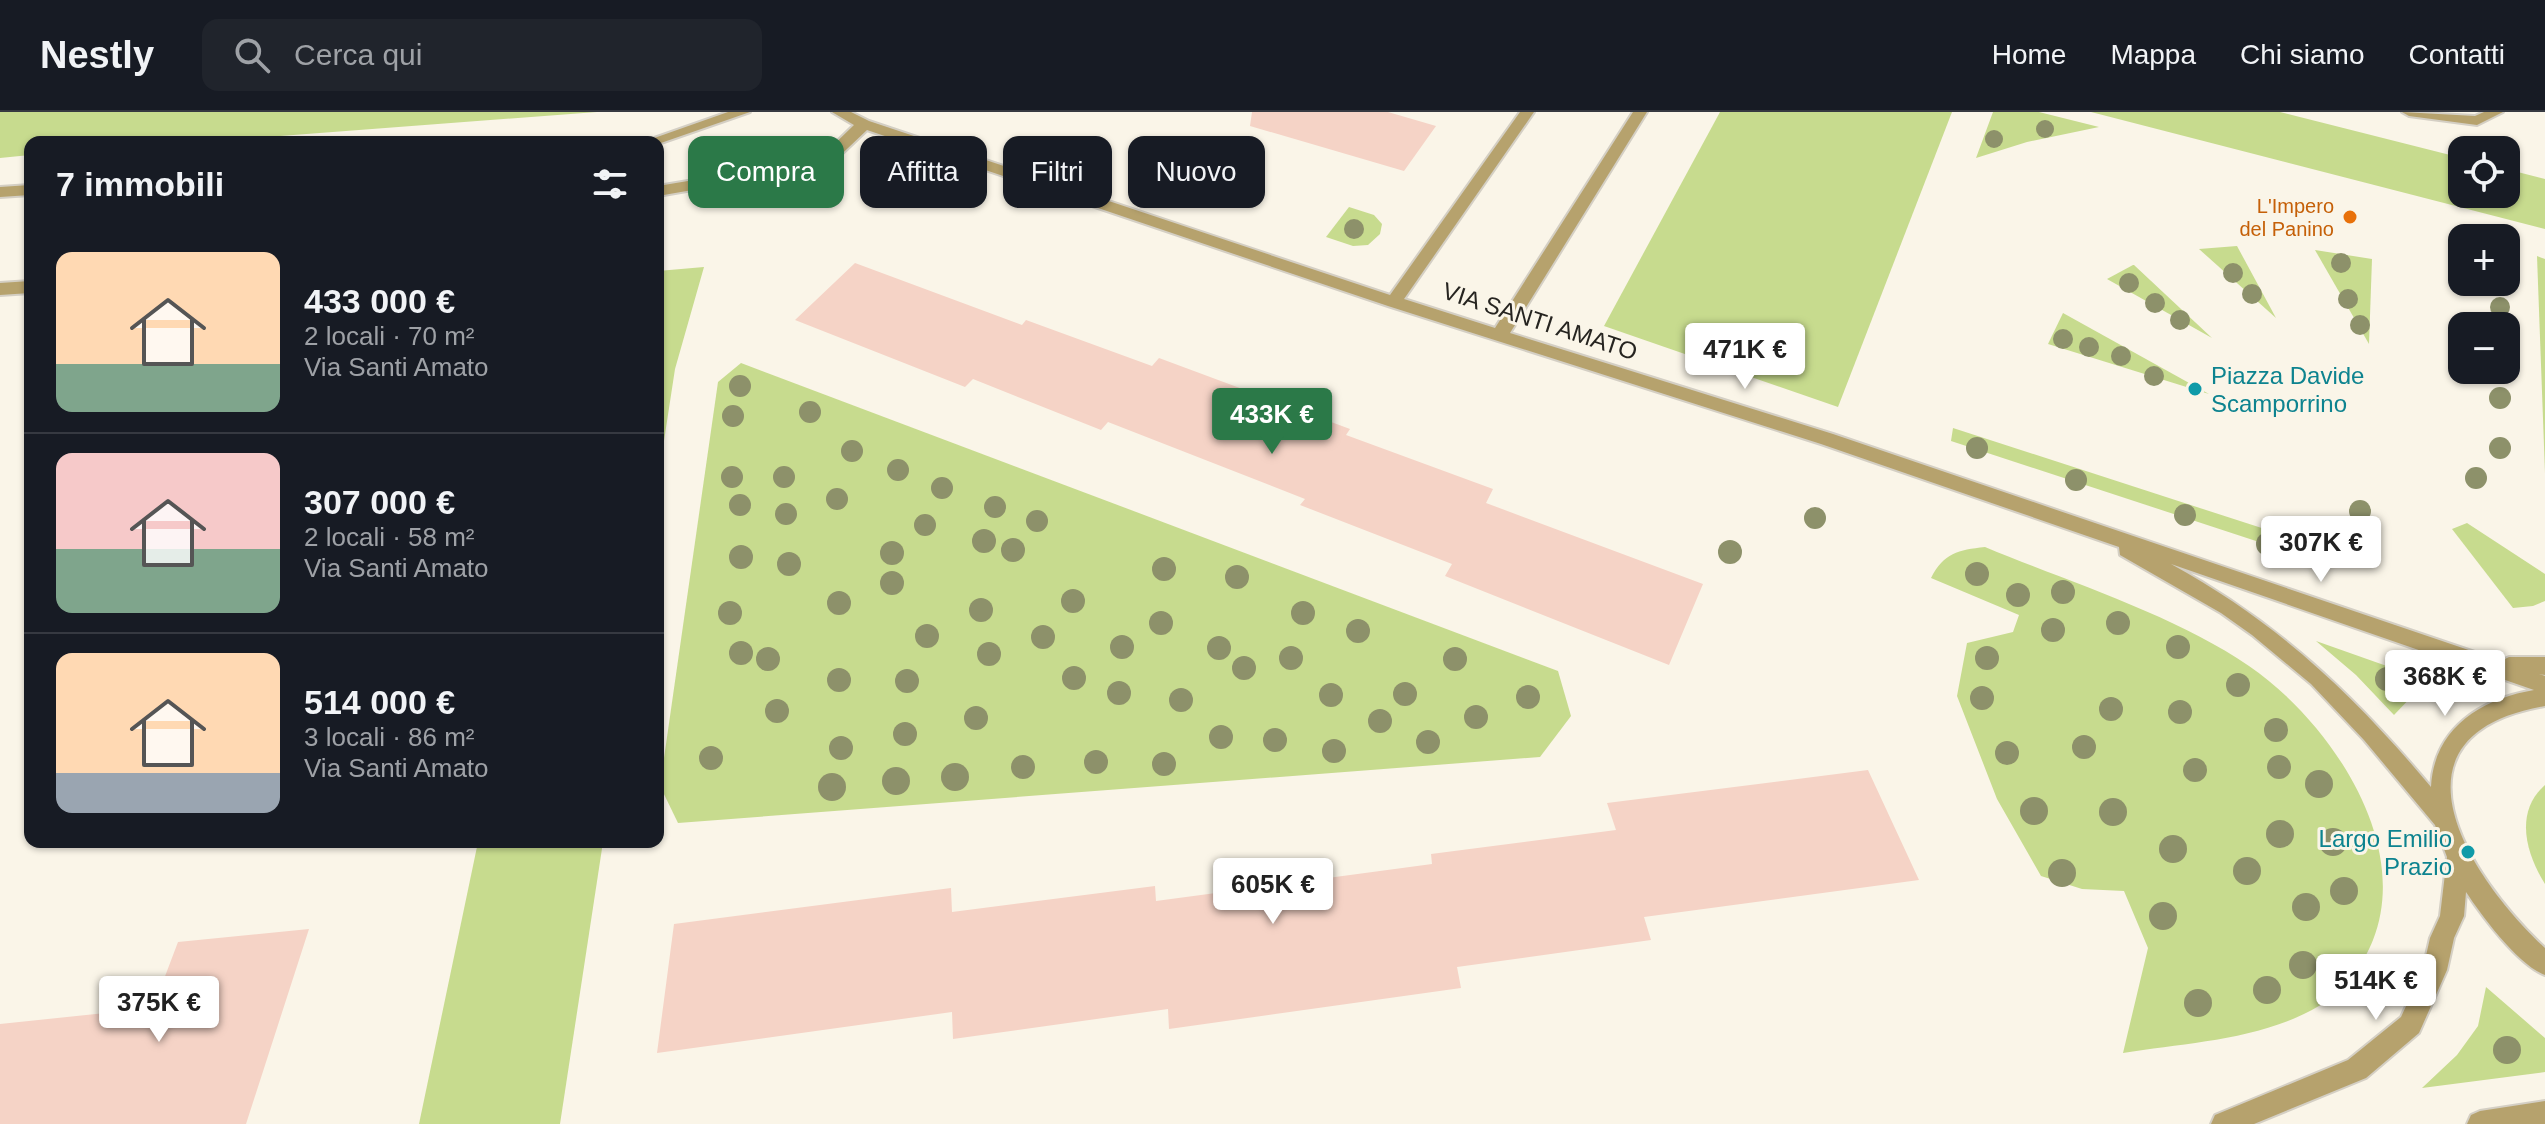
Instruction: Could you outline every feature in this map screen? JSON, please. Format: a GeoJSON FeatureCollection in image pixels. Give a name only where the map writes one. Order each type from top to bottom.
{"type":"FeatureCollection","features":[{"type":"Feature","properties":{"kind":"street"},"geometry":{"type":"LineString","coordinates":[[664,137],[743,112]]}},
{"type":"Feature","properties":{"kind":"street","name":"VIA SANTI AMATO"},"geometry":{"type":"LineString","coordinates":[[839,112],[864,124],[1394,302],[1812,434],[2082,524],[2544,683]]}},
{"type":"Feature","properties":{"kind":"street"},"geometry":{"type":"LineString","coordinates":[[1394,302],[1527,112]]}},
{"type":"Feature","properties":{"kind":"street"},"geometry":{"type":"LineString","coordinates":[[1499,336],[1640,112]]}},
{"type":"Feature","properties":{"kind":"street"},"geometry":{"type":"LineString","coordinates":[[2409,112],[2477,121],[2496,112]]}},
{"type":"Feature","properties":{"kind":"street"},"geometry":{"type":"LineString","coordinates":[[664,190],[824,163],[864,124]]}},
{"type":"Feature","properties":{"kind":"street"},"geometry":{"type":"LineString","coordinates":[[0,192],[24,190]]}},
{"type":"Feature","properties":{"kind":"street"},"geometry":{"type":"LineString","coordinates":[[0,289],[24,287]]}},
{"type":"Feature","properties":{"kind":"street"},"geometry":{"type":"LineString","coordinates":[[2082,524],[2230,608],[2296,661],[2384,745],[2445,821]]}},
{"type":"Feature","properties":{"kind":"street"},"geometry":{"type":"LineString","coordinates":[[2544,683],[2471,722],[2449,747],[2440,781],[2445,821],[2458,857],[2479,893],[2508,929],[2545,964]]}},
{"type":"Feature","properties":{"kind":"street"},"geometry":{"type":"LineString","coordinates":[[2224,1124],[2357,1069],[2410,1025],[2435,970],[2442,938],[2452,916],[2458,857]]}},
{"type":"Feature","properties":{"kind":"street"},"geometry":{"type":"LineString","coordinates":[[2480,1124],[2545,1114]]}},
{"type":"Feature","properties":{"kind":"green space"},"geometry":{"type":"Polygon","coordinates":[[[0,112],[597,112],[282,136],[24,136],[24,156],[0,158],[0,112]]]}},
{"type":"Feature","properties":{"kind":"green space"},"geometry":{"type":"Polygon","coordinates":[[[1720,112],[1952,112],[1838,407],[1604,326],[1720,112]]]}},
{"type":"Feature","properties":{"kind":"green space"},"geometry":{"type":"Polygon","coordinates":[[[1993,112],[2039,112],[2099,127],[2027,142],[1976,158],[1993,112]]]}},
{"type":"Feature","properties":{"kind":"green space"},"geometry":{"type":"Polygon","coordinates":[[[2091,112],[2280,112],[2448,154],[2448,204],[2091,112]]]}},
{"type":"Feature","properties":{"kind":"green space"},"geometry":{"type":"Polygon","coordinates":[[[2520,173],[2545,179],[2545,229],[2464,208],[2520,208],[2520,173]]]}},
{"type":"Feature","properties":{"kind":"green space"},"geometry":{"type":"Polygon","coordinates":[[[1349,207],[1374,215],[1382,224],[1380,234],[1368,245],[1353,246],[1326,237],[1349,207]]]}},
{"type":"Feature","properties":{"kind":"green space"},"geometry":{"type":"Polygon","coordinates":[[[2237,246],[2276,318],[2199,249],[2237,246]]]}},
{"type":"Feature","properties":{"kind":"green space"},"geometry":{"type":"Polygon","coordinates":[[[2315,250],[2372,259],[2369,344],[2315,250]]]}},
{"type":"Feature","properties":{"kind":"green space"},"geometry":{"type":"Polygon","coordinates":[[[2537,256],[2545,259],[2545,473],[2537,256]]]}},
{"type":"Feature","properties":{"kind":"green space"},"geometry":{"type":"Polygon","coordinates":[[[2134,265],[2212,338],[2107,279],[2134,265]]]}},
{"type":"Feature","properties":{"kind":"green space"},"geometry":{"type":"Polygon","coordinates":[[[704,267],[675,369],[664,441],[664,270],[704,267]]]}},
{"type":"Feature","properties":{"kind":"green space"},"geometry":{"type":"Polygon","coordinates":[[[2063,313],[2209,394],[2048,344],[2063,313]]]}},
{"type":"Feature","properties":{"kind":"green space"},"geometry":{"type":"Polygon","coordinates":[[[741,363],[1558,671],[1571,716],[1540,757],[678,823],[664,794],[664,758],[718,382],[741,363]]]}},
{"type":"Feature","properties":{"kind":"green space"},"geometry":{"type":"Polygon","coordinates":[[[1953,428],[2314,545],[2314,560],[1951,441],[1953,428]]]}},
{"type":"Feature","properties":{"kind":"green space"},"geometry":{"type":"Polygon","coordinates":[[[2467,523],[2545,574],[2545,601],[2513,608],[2452,529],[2467,523]]]}},
{"type":"Feature","properties":{"kind":"green space"},"geometry":{"type":"Polygon","coordinates":[[[1985,547],[2121,600],[2220,648],[2279,689],[2333,750],[2355,786],[2372,824],[2381,863],[2382,902],[2373,940],[2365,957],[2335,996],[2304,1014],[2254,1032],[2123,1053],[2148,948],[2124,891],[2082,889],[2041,876],[1997,799],[1957,696],[1967,643],[2013,632],[2019,615],[1931,578],[1941,563],[1953,554],[1985,547]]]}},
{"type":"Feature","properties":{"kind":"green space"},"geometry":{"type":"Polygon","coordinates":[[[2316,641],[2432,682],[2415,693],[2394,715],[2356,675],[2316,641]]]}},
{"type":"Feature","properties":{"kind":"green space"},"geometry":{"type":"Polygon","coordinates":[[[2545,785],[2545,884],[2528,847],[2526,820],[2535,796],[2545,785]]]}},
{"type":"Feature","properties":{"kind":"green space"},"geometry":{"type":"Polygon","coordinates":[[[477,848],[602,848],[560,1124],[419,1124],[477,848]]]}},
{"type":"Feature","properties":{"kind":"green space"},"geometry":{"type":"Polygon","coordinates":[[[2486,987],[2545,1038],[2545,1072],[2422,1088],[2457,1055],[2478,1026],[2486,987]]]}},
{"type":"Feature","properties":{"kind":"building"},"geometry":{"type":"Polygon","coordinates":[[[1252,112],[1388,112],[1436,126],[1404,171],[1250,126],[1252,112]]]}},
{"type":"Feature","properties":{"kind":"building"},"geometry":{"type":"Polygon","coordinates":[[[855,263],[1022,325],[1026,320],[1152,366],[1159,358],[1350,429],[1346,435],[1493,489],[1486,503],[1703,584],[1669,665],[1445,576],[1452,564],[1300,505],[1305,499],[1108,422],[1101,430],[973,379],[965,387],[795,320],[855,263]]]}},
{"type":"Feature","properties":{"kind":"building"},"geometry":{"type":"Polygon","coordinates":[[[1868,770],[1919,880],[1644,917],[1651,940],[1457,967],[1461,988],[1169,1029],[1168,1009],[953,1039],[952,1012],[657,1053],[674,924],[951,888],[952,912],[1155,886],[1156,901],[1432,864],[1431,854],[1616,830],[1607,803],[1868,770]]]}},
{"type":"Feature","properties":{"kind":"building"},"geometry":{"type":"Polygon","coordinates":[[[309,929],[246,1124],[0,1124],[0,1024],[153,1008],[178,942],[309,929]]]}},
{"type":"Feature","properties":{"kind":"place","name":"L'Impero del Panino"},"geometry":{"type":"Point","coordinates":[2350,217]}},
{"type":"Feature","properties":{"kind":"place","name":"Piazza Davide Scamporrino"},"geometry":{"type":"Point","coordinates":[2195,389]}},
{"type":"Feature","properties":{"kind":"place","name":"Largo Emilio Prazio"},"geometry":{"type":"Point","coordinates":[2468,852]}}]}
